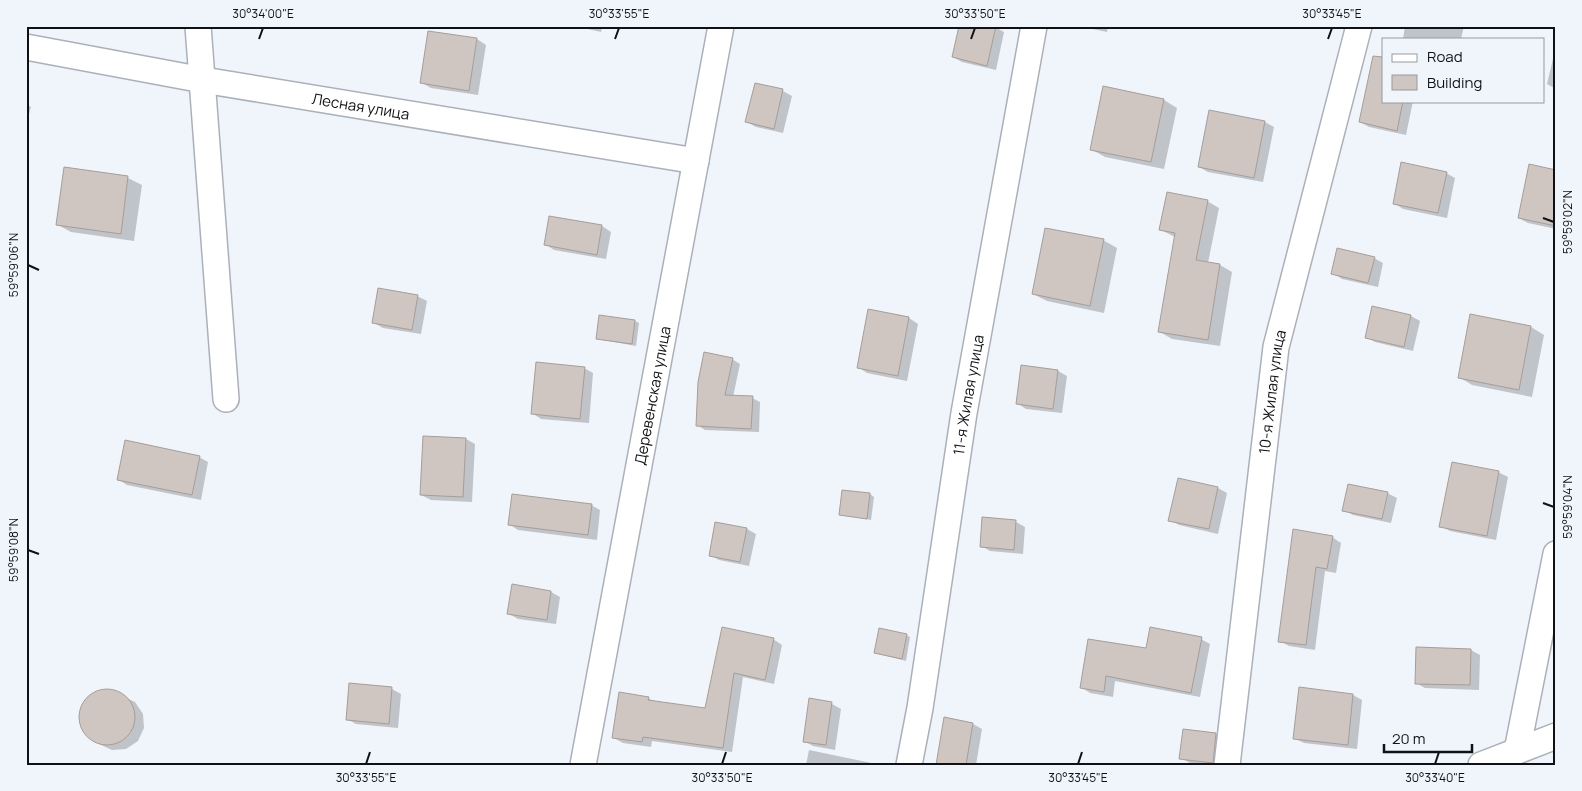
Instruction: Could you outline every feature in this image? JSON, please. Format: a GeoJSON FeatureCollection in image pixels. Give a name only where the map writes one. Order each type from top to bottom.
{"type":"FeatureCollection","features":[{"type":"Feature","properties":{"kind":"street"},"geometry":{"type":"LineString","coordinates":[[198,26],[226,399]]}},
{"type":"Feature","properties":{"kind":"street","name":"Деревенская улица"},"geometry":{"type":"LineString","coordinates":[[583,765],[721,26]]}},
{"type":"Feature","properties":{"kind":"street","name":"11-я Жилая улица"},"geometry":{"type":"LineString","coordinates":[[909,765],[920,708],[964,413],[1034,26]]}},
{"type":"Feature","properties":{"kind":"street","name":"10-я Жилая улица"},"geometry":{"type":"LineString","coordinates":[[1227,765],[1276,347],[1358,26]]}},
{"type":"Feature","properties":{"kind":"street","name":"Лесная улица"},"geometry":{"type":"LineString","coordinates":[[26,47],[203,80],[696,161]]}},
{"type":"Feature","properties":{"kind":"street"},"geometry":{"type":"LineString","coordinates":[[1517,751],[1556,554]]}},
{"type":"Feature","properties":{"kind":"street"},"geometry":{"type":"LineString","coordinates":[[1481,765],[1556,736]]}},
{"type":"Feature","properties":{"kind":"building"},"geometry":{"type":"Polygon","coordinates":[[[959,26],[996,26],[987,66],[952,57],[959,26]]]}},
{"type":"Feature","properties":{"kind":"building"},"geometry":{"type":"Polygon","coordinates":[[[428,31],[477,38],[469,91],[420,83],[428,31]]]}},
{"type":"Feature","properties":{"kind":"building"},"geometry":{"type":"Polygon","coordinates":[[[1373,56],[1382,57],[1382,102],[1403,102],[1397,131],[1359,122],[1373,56]]]}},
{"type":"Feature","properties":{"kind":"building"},"geometry":{"type":"Polygon","coordinates":[[[755,83],[783,89],[774,129],[745,122],[755,83]]]}},
{"type":"Feature","properties":{"kind":"building"},"geometry":{"type":"Polygon","coordinates":[[[1103,86],[1164,99],[1151,162],[1090,150],[1103,86]]]}},
{"type":"Feature","properties":{"kind":"building"},"geometry":{"type":"Polygon","coordinates":[[[1209,110],[1265,121],[1254,178],[1198,167],[1209,110]]]}},
{"type":"Feature","properties":{"kind":"building"},"geometry":{"type":"Polygon","coordinates":[[[1401,162],[1447,172],[1438,213],[1393,204],[1401,162]]]}},
{"type":"Feature","properties":{"kind":"building"},"geometry":{"type":"Polygon","coordinates":[[[1529,164],[1556,170],[1556,226],[1518,218],[1529,164]]]}},
{"type":"Feature","properties":{"kind":"building"},"geometry":{"type":"Polygon","coordinates":[[[64,167],[128,176],[121,234],[56,225],[64,167]]]}},
{"type":"Feature","properties":{"kind":"building"},"geometry":{"type":"Polygon","coordinates":[[[1167,192],[1208,200],[1196,260],[1220,264],[1208,340],[1158,332],[1175,233],[1159,230],[1167,192]]]}},
{"type":"Feature","properties":{"kind":"building"},"geometry":{"type":"Polygon","coordinates":[[[549,216],[602,225],[597,255],[544,245],[549,216]]]}},
{"type":"Feature","properties":{"kind":"building"},"geometry":{"type":"Polygon","coordinates":[[[1045,228],[1104,239],[1090,306],[1032,294],[1045,228]]]}},
{"type":"Feature","properties":{"kind":"building"},"geometry":{"type":"Polygon","coordinates":[[[1337,248],[1375,257],[1368,283],[1331,274],[1337,248]]]}},
{"type":"Feature","properties":{"kind":"building"},"geometry":{"type":"Polygon","coordinates":[[[378,288],[418,295],[412,330],[372,323],[378,288]]]}},
{"type":"Feature","properties":{"kind":"building"},"geometry":{"type":"Polygon","coordinates":[[[1372,306],[1411,315],[1404,347],[1365,338],[1372,306]]]}},
{"type":"Feature","properties":{"kind":"building"},"geometry":{"type":"Polygon","coordinates":[[[868,309],[909,317],[898,376],[857,368],[868,309]]]}},
{"type":"Feature","properties":{"kind":"building"},"geometry":{"type":"Polygon","coordinates":[[[1470,314],[1531,326],[1519,390],[1458,378],[1470,314]]]}},
{"type":"Feature","properties":{"kind":"building"},"geometry":{"type":"Polygon","coordinates":[[[599,315],[635,320],[632,344],[596,339],[599,315]]]}},
{"type":"Feature","properties":{"kind":"building"},"geometry":{"type":"Polygon","coordinates":[[[704,352],[733,358],[725,395],[753,396],[751,429],[696,426],[698,382],[704,352]]]}},
{"type":"Feature","properties":{"kind":"building"},"geometry":{"type":"Polygon","coordinates":[[[536,362],[585,367],[580,419],[531,414],[536,362]]]}},
{"type":"Feature","properties":{"kind":"building"},"geometry":{"type":"Polygon","coordinates":[[[1021,365],[1058,370],[1053,409],[1016,404],[1021,365]]]}},
{"type":"Feature","properties":{"kind":"building"},"geometry":{"type":"Polygon","coordinates":[[[423,436],[466,438],[463,497],[420,495],[423,436]]]}},
{"type":"Feature","properties":{"kind":"building"},"geometry":{"type":"Polygon","coordinates":[[[125,440],[200,456],[192,495],[117,480],[125,440]]]}},
{"type":"Feature","properties":{"kind":"building"},"geometry":{"type":"Polygon","coordinates":[[[1452,462],[1499,471],[1487,536],[1439,527],[1452,462]]]}},
{"type":"Feature","properties":{"kind":"building"},"geometry":{"type":"Polygon","coordinates":[[[1178,478],[1218,487],[1209,529],[1168,521],[1178,478]]]}},
{"type":"Feature","properties":{"kind":"building"},"geometry":{"type":"Polygon","coordinates":[[[1348,484],[1388,492],[1382,519],[1342,511],[1348,484]]]}},
{"type":"Feature","properties":{"kind":"building"},"geometry":{"type":"Polygon","coordinates":[[[842,490],[870,493],[867,519],[839,515],[842,490]]]}},
{"type":"Feature","properties":{"kind":"building"},"geometry":{"type":"Polygon","coordinates":[[[512,494],[592,504],[588,535],[508,525],[512,494]]]}},
{"type":"Feature","properties":{"kind":"building"},"geometry":{"type":"Polygon","coordinates":[[[982,517],[1016,520],[1014,550],[980,547],[982,517]]]}},
{"type":"Feature","properties":{"kind":"building"},"geometry":{"type":"Polygon","coordinates":[[[715,522],[747,528],[740,562],[709,556],[715,522]]]}},
{"type":"Feature","properties":{"kind":"building"},"geometry":{"type":"Polygon","coordinates":[[[1293,529],[1333,536],[1327,569],[1316,567],[1306,645],[1278,642],[1293,529]]]}},
{"type":"Feature","properties":{"kind":"building"},"geometry":{"type":"Polygon","coordinates":[[[512,584],[551,591],[547,620],[507,614],[512,584]]]}},
{"type":"Feature","properties":{"kind":"building"},"geometry":{"type":"Polygon","coordinates":[[[722,627],[774,638],[765,680],[734,673],[723,748],[643,737],[642,742],[612,738],[619,692],[649,697],[648,700],[705,708],[722,627]]]}},
{"type":"Feature","properties":{"kind":"building"},"geometry":{"type":"Polygon","coordinates":[[[1150,627],[1202,637],[1191,693],[1106,676],[1104,692],[1080,688],[1088,639],[1146,648],[1150,627]]]}},
{"type":"Feature","properties":{"kind":"building"},"geometry":{"type":"Polygon","coordinates":[[[879,628],[907,634],[902,659],[874,653],[879,628]]]}},
{"type":"Feature","properties":{"kind":"building"},"geometry":{"type":"Polygon","coordinates":[[[1416,647],[1471,649],[1470,685],[1415,684],[1416,647]]]}},
{"type":"Feature","properties":{"kind":"building"},"geometry":{"type":"Polygon","coordinates":[[[349,683],[392,687],[389,724],[346,720],[349,683]]]}},
{"type":"Feature","properties":{"kind":"building"},"geometry":{"type":"Polygon","coordinates":[[[1299,687],[1353,694],[1348,745],[1293,739],[1299,687]]]}},
{"type":"Feature","properties":{"kind":"building"},"geometry":{"type":"Polygon","coordinates":[[[107,689],[118,691],[127,697],[133,706],[135,717],[133,728],[127,737],[118,743],[107,745],[96,743],[87,737],[81,728],[79,717],[81,706],[87,697],[96,691],[107,689]]]}},
{"type":"Feature","properties":{"kind":"building"},"geometry":{"type":"Polygon","coordinates":[[[809,698],[832,702],[826,745],[803,742],[809,698]]]}},
{"type":"Feature","properties":{"kind":"building"},"geometry":{"type":"Polygon","coordinates":[[[944,717],[973,723],[966,765],[936,765],[944,717]]]}},
{"type":"Feature","properties":{"kind":"building"},"geometry":{"type":"Polygon","coordinates":[[[1183,729],[1216,733],[1213,763],[1179,759],[1183,729]]]}}]}
